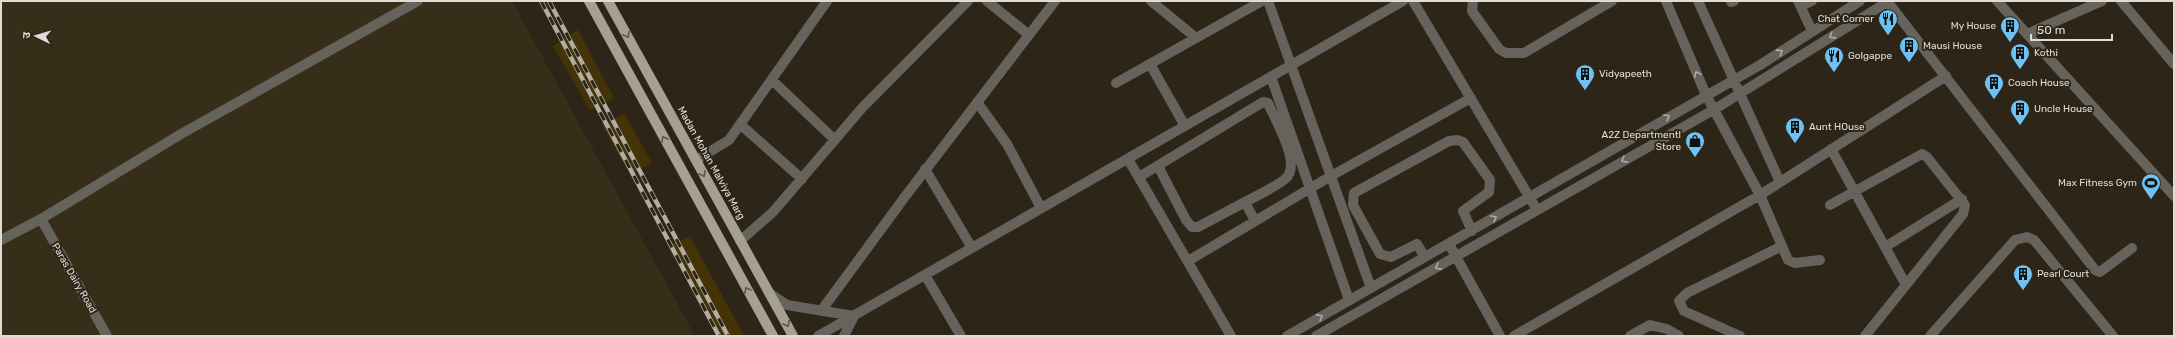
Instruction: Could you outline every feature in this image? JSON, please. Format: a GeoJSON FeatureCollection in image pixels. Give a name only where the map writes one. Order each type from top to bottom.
{"type":"FeatureCollection","features":[{"type":"Feature","properties":{"kind":"main road"},"geometry":{"type":"LineString","coordinates":[[589,1],[773,336]]}},
{"type":"Feature","properties":{"kind":"main road","name":"Madan Mohan Malviya Marg"},"geometry":{"type":"LineString","coordinates":[[608,1],[793,336]]}},
{"type":"Feature","properties":{"kind":"street"},"geometry":{"type":"LineString","coordinates":[[1,240],[41,219],[181,134],[418,1]]}},
{"type":"Feature","properties":{"kind":"street"},"geometry":{"type":"LineString","coordinates":[[696,160],[729,140],[828,1]]}},
{"type":"Feature","properties":{"kind":"street"},"geometry":{"type":"LineString","coordinates":[[740,242],[773,212],[862,108],[968,1]]}},
{"type":"Feature","properties":{"kind":"street"},"geometry":{"type":"LineString","coordinates":[[987,1],[1029,35]]}},
{"type":"Feature","properties":{"kind":"street"},"geometry":{"type":"LineString","coordinates":[[821,311],[925,169],[1055,1]]}},
{"type":"Feature","properties":{"kind":"street"},"geometry":{"type":"LineString","coordinates":[[1151,1],[1195,37]]}},
{"type":"Feature","properties":{"kind":"street"},"geometry":{"type":"LineString","coordinates":[[1116,83],[1195,37],[1262,1]]}},
{"type":"Feature","properties":{"kind":"street"},"geometry":{"type":"LineString","coordinates":[[1268,1],[1371,288]]}},
{"type":"Feature","properties":{"kind":"street"},"geometry":{"type":"LineString","coordinates":[[818,336],[1403,1]]}},
{"type":"Feature","properties":{"kind":"street"},"geometry":{"type":"LineString","coordinates":[[1413,1],[1537,210]]}},
{"type":"Feature","properties":{"kind":"street"},"geometry":{"type":"LineString","coordinates":[[1473,1],[1472,11],[1499,49],[1506,53],[1524,53],[1612,1]]}},
{"type":"Feature","properties":{"kind":"street"},"geometry":{"type":"LineString","coordinates":[[1666,1],[1706,95],[1715,109],[1760,195],[1790,262],[1820,260]]}},
{"type":"Feature","properties":{"kind":"street"},"geometry":{"type":"LineString","coordinates":[[1698,1],[1733,79],[1741,93],[1780,182]]}},
{"type":"Feature","properties":{"kind":"street"},"geometry":{"type":"LineString","coordinates":[[1812,1],[1800,4],[1812,32]]}},
{"type":"Feature","properties":{"kind":"street"},"geometry":{"type":"LineString","coordinates":[[1286,336],[1302,332],[1349,300],[1472,231],[1733,79],[1760,65],[1860,1]]}},
{"type":"Feature","properties":{"kind":"street"},"geometry":{"type":"LineString","coordinates":[[1316,336],[1715,109],[1888,1],[2095,270],[2100,272],[2132,248]]}},
{"type":"Feature","properties":{"kind":"street"},"geometry":{"type":"LineString","coordinates":[[1997,1],[2174,196]]}},
{"type":"Feature","properties":{"kind":"street"},"geometry":{"type":"LineString","coordinates":[[2027,34],[2102,1]]}},
{"type":"Feature","properties":{"kind":"street"},"geometry":{"type":"LineString","coordinates":[[2121,1],[2174,64]]}},
{"type":"Feature","properties":{"kind":"street"},"geometry":{"type":"LineString","coordinates":[[1150,64],[1185,126]]}},
{"type":"Feature","properties":{"kind":"street"},"geometry":{"type":"LineString","coordinates":[[1272,76],[1349,300]]}},
{"type":"Feature","properties":{"kind":"street"},"geometry":{"type":"LineString","coordinates":[[1514,336],[1760,195],[1946,76]]}},
{"type":"Feature","properties":{"kind":"street"},"geometry":{"type":"LineString","coordinates":[[772,80],[835,140]]}},
{"type":"Feature","properties":{"kind":"street"},"geometry":{"type":"LineString","coordinates":[[1188,261],[1310,188],[1471,98]]}},
{"type":"Feature","properties":{"kind":"street"},"geometry":{"type":"LineString","coordinates":[[977,102],[1007,144],[1041,208]]}},
{"type":"Feature","properties":{"kind":"street"},"geometry":{"type":"LineString","coordinates":[[1139,177],[1254,106],[1263,102],[1268,103],[1292,158],[1292,169],[1286,179],[1198,227],[1192,227],[1186,220],[1158,166]]}},
{"type":"Feature","properties":{"kind":"street"},"geometry":{"type":"LineString","coordinates":[[741,125],[802,179]]}},
{"type":"Feature","properties":{"kind":"street"},"geometry":{"type":"LineString","coordinates":[[1425,257],[1417,244],[1391,257],[1380,254],[1353,205],[1354,193],[1449,141],[1457,140],[1463,142],[1490,180],[1489,192],[1463,211],[1472,231]]}},
{"type":"Feature","properties":{"kind":"street"},"geometry":{"type":"LineString","coordinates":[[1831,149],[1906,285]]}},
{"type":"Feature","properties":{"kind":"street"},"geometry":{"type":"LineString","coordinates":[[1830,205],[1922,154],[1927,157],[1962,199],[1965,205],[1963,214],[1865,336]]}},
{"type":"Feature","properties":{"kind":"street"},"geometry":{"type":"LineString","coordinates":[[1128,158],[1232,336]]}},
{"type":"Feature","properties":{"kind":"street"},"geometry":{"type":"LineString","coordinates":[[925,169],[972,248]]}},
{"type":"Feature","properties":{"kind":"street"},"geometry":{"type":"LineString","coordinates":[[1885,247],[1962,199]]}},
{"type":"Feature","properties":{"kind":"street"},"geometry":{"type":"LineString","coordinates":[[1245,202],[1255,221]]}},
{"type":"Feature","properties":{"kind":"street","name":"Paras Dairy Road"},"geometry":{"type":"LineString","coordinates":[[41,219],[107,336]]}},
{"type":"Feature","properties":{"kind":"street"},"geometry":{"type":"LineString","coordinates":[[1930,336],[2015,240],[2027,236],[2034,240],[2113,336]]}},
{"type":"Feature","properties":{"kind":"street"},"geometry":{"type":"LineString","coordinates":[[1449,244],[1500,336]]}},
{"type":"Feature","properties":{"kind":"street"},"geometry":{"type":"LineString","coordinates":[[1740,336],[1684,311],[1679,301],[1687,294],[1782,246]]}},
{"type":"Feature","properties":{"kind":"street"},"geometry":{"type":"LineString","coordinates":[[925,275],[961,336]]}},
{"type":"Feature","properties":{"kind":"street"},"geometry":{"type":"LineString","coordinates":[[769,293],[787,305],[854,316]]}},
{"type":"Feature","properties":{"kind":"street"},"geometry":{"type":"LineString","coordinates":[[844,336],[854,316]]}},
{"type":"Feature","properties":{"kind":"street"},"geometry":{"type":"LineString","coordinates":[[1630,336],[1650,324],[1666,329],[1679,336]]}},
{"type":"Feature","properties":{"kind":"shaded area"},"geometry":{"type":"Polygon","coordinates":[[[1,1],[512,1],[695,336],[1,336],[1,1]]]}},
{"type":"Feature","properties":{"kind":"shaded area"},"geometry":{"type":"Polygon","coordinates":[[[578,30],[614,98],[590,110],[553,46],[578,30]]]}},
{"type":"Feature","properties":{"kind":"shaded area"},"geometry":{"type":"Polygon","coordinates":[[[624,113],[652,163],[631,175],[602,126],[624,113]]]}},
{"type":"Feature","properties":{"kind":"shaded area"},"geometry":{"type":"Polygon","coordinates":[[[690,236],[744,336],[718,336],[668,246],[690,236]]]}},
{"type":"Feature","properties":{"kind":"railway"},"geometry":{"type":"LineString","coordinates":[[541,1],[719,336]]}},
{"type":"Feature","properties":{"kind":"railway"},"geometry":{"type":"LineString","coordinates":[[549,1],[728,336]]}},
{"type":"Feature","properties":{"kind":"place","name":"Chat Corner"},"geometry":{"type":"Point","coordinates":[1888,36]}},
{"type":"Feature","properties":{"kind":"place","name":"My House"},"geometry":{"type":"Point","coordinates":[2010,43]}},
{"type":"Feature","properties":{"kind":"place","name":"Mausi House"},"geometry":{"type":"Point","coordinates":[1909,63]}},
{"type":"Feature","properties":{"kind":"place","name":"Kothi"},"geometry":{"type":"Point","coordinates":[2020,70]}},
{"type":"Feature","properties":{"kind":"place","name":"Golgappe"},"geometry":{"type":"Point","coordinates":[1834,73]}},
{"type":"Feature","properties":{"kind":"place","name":"Vidyapeeth"},"geometry":{"type":"Point","coordinates":[1585,91]}},
{"type":"Feature","properties":{"kind":"place","name":"Coach House"},"geometry":{"type":"Point","coordinates":[1994,100]}},
{"type":"Feature","properties":{"kind":"place","name":"Uncle House"},"geometry":{"type":"Point","coordinates":[2020,126]}},
{"type":"Feature","properties":{"kind":"place","name":"Aunt HOuse"},"geometry":{"type":"Point","coordinates":[1795,144]}},
{"type":"Feature","properties":{"kind":"place","name":"A2Z Departmentl Store"},"geometry":{"type":"Point","coordinates":[1695,158]}},
{"type":"Feature","properties":{"kind":"place","name":"Max Fitness Gym"},"geometry":{"type":"Point","coordinates":[2151,200]}},
{"type":"Feature","properties":{"kind":"place","name":"Pearl Court"},"geometry":{"type":"Point","coordinates":[2023,291]}}]}
